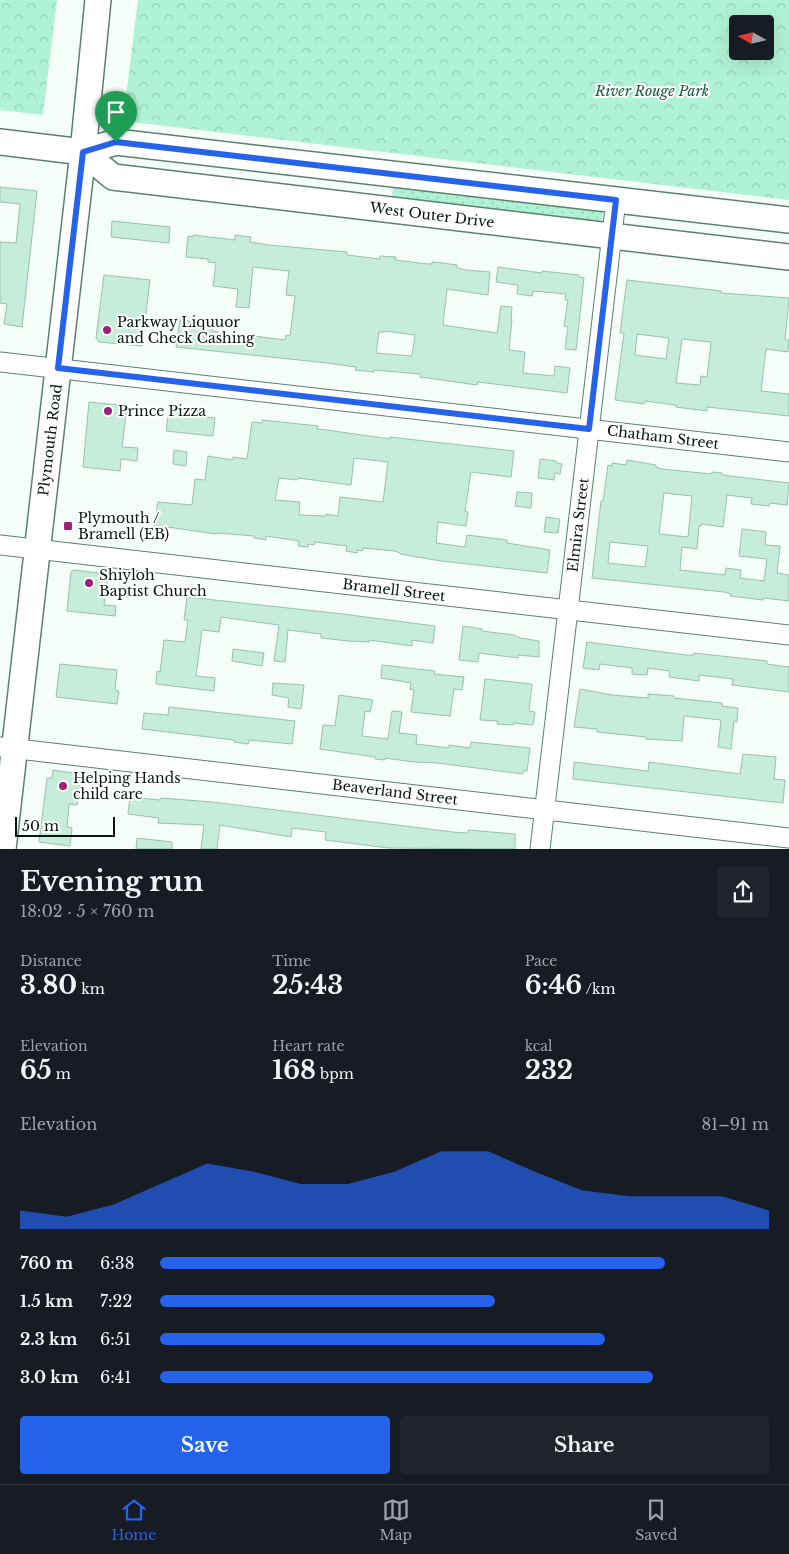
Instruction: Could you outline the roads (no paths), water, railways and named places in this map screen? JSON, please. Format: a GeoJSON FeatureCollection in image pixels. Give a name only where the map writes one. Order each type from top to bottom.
{"type":"FeatureCollection","features":[{"type":"Feature","properties":{"kind":"main road","name":"Plymouth Road"},"geometry":{"type":"LineString","coordinates":[[3,849],[7,748],[37,549],[83,152],[98,0]]}},
{"type":"Feature","properties":{"kind":"main road"},"geometry":{"type":"LineString","coordinates":[[0,142],[83,152],[116,142],[789,220]]}},
{"type":"Feature","properties":{"kind":"main road"},"geometry":{"type":"LineString","coordinates":[[182,185],[186,150]]}},
{"type":"Feature","properties":{"kind":"main road","name":"West Outer Drive"},"geometry":{"type":"LineString","coordinates":[[83,152],[113,176],[789,257]]}},
{"type":"Feature","properties":{"kind":"main road"},"geometry":{"type":"LineString","coordinates":[[381,209],[385,173]]}},
{"type":"Feature","properties":{"kind":"street","name":"Elmira Street"},"geometry":{"type":"LineString","coordinates":[[540,849],[616,200]]}},
{"type":"Feature","properties":{"kind":"street","name":"Chatham Street"},"geometry":{"type":"LineString","coordinates":[[0,362],[789,452]]}},
{"type":"Feature","properties":{"kind":"street","name":"Bramell Street"},"geometry":{"type":"LineString","coordinates":[[0,545],[789,635]]}},
{"type":"Feature","properties":{"kind":"street","name":"Beaverland Street"},"geometry":{"type":"LineString","coordinates":[[7,748],[789,838]]}},
{"type":"Feature","properties":{"kind":"place","name":"Parkway Liquuor and Check Cashing"},"geometry":{"type":"Point","coordinates":[107,330]}},
{"type":"Feature","properties":{"kind":"place","name":"Prince Pizza"},"geometry":{"type":"Point","coordinates":[108,411]}},
{"type":"Feature","properties":{"kind":"place","name":"Plymouth / Bramell (EB)"},"geometry":{"type":"Point","coordinates":[68,526]}},
{"type":"Feature","properties":{"kind":"place","name":"Shiyloh Baptist Church"},"geometry":{"type":"Point","coordinates":[89,583]}},
{"type":"Feature","properties":{"kind":"place","name":"Helping Hands child care"},"geometry":{"type":"Point","coordinates":[63,786]}},
{"type":"Feature","properties":{"kind":"park label","name":"River Rouge Park"},"geometry":{"type":"Point","coordinates":[652,91]}}]}
